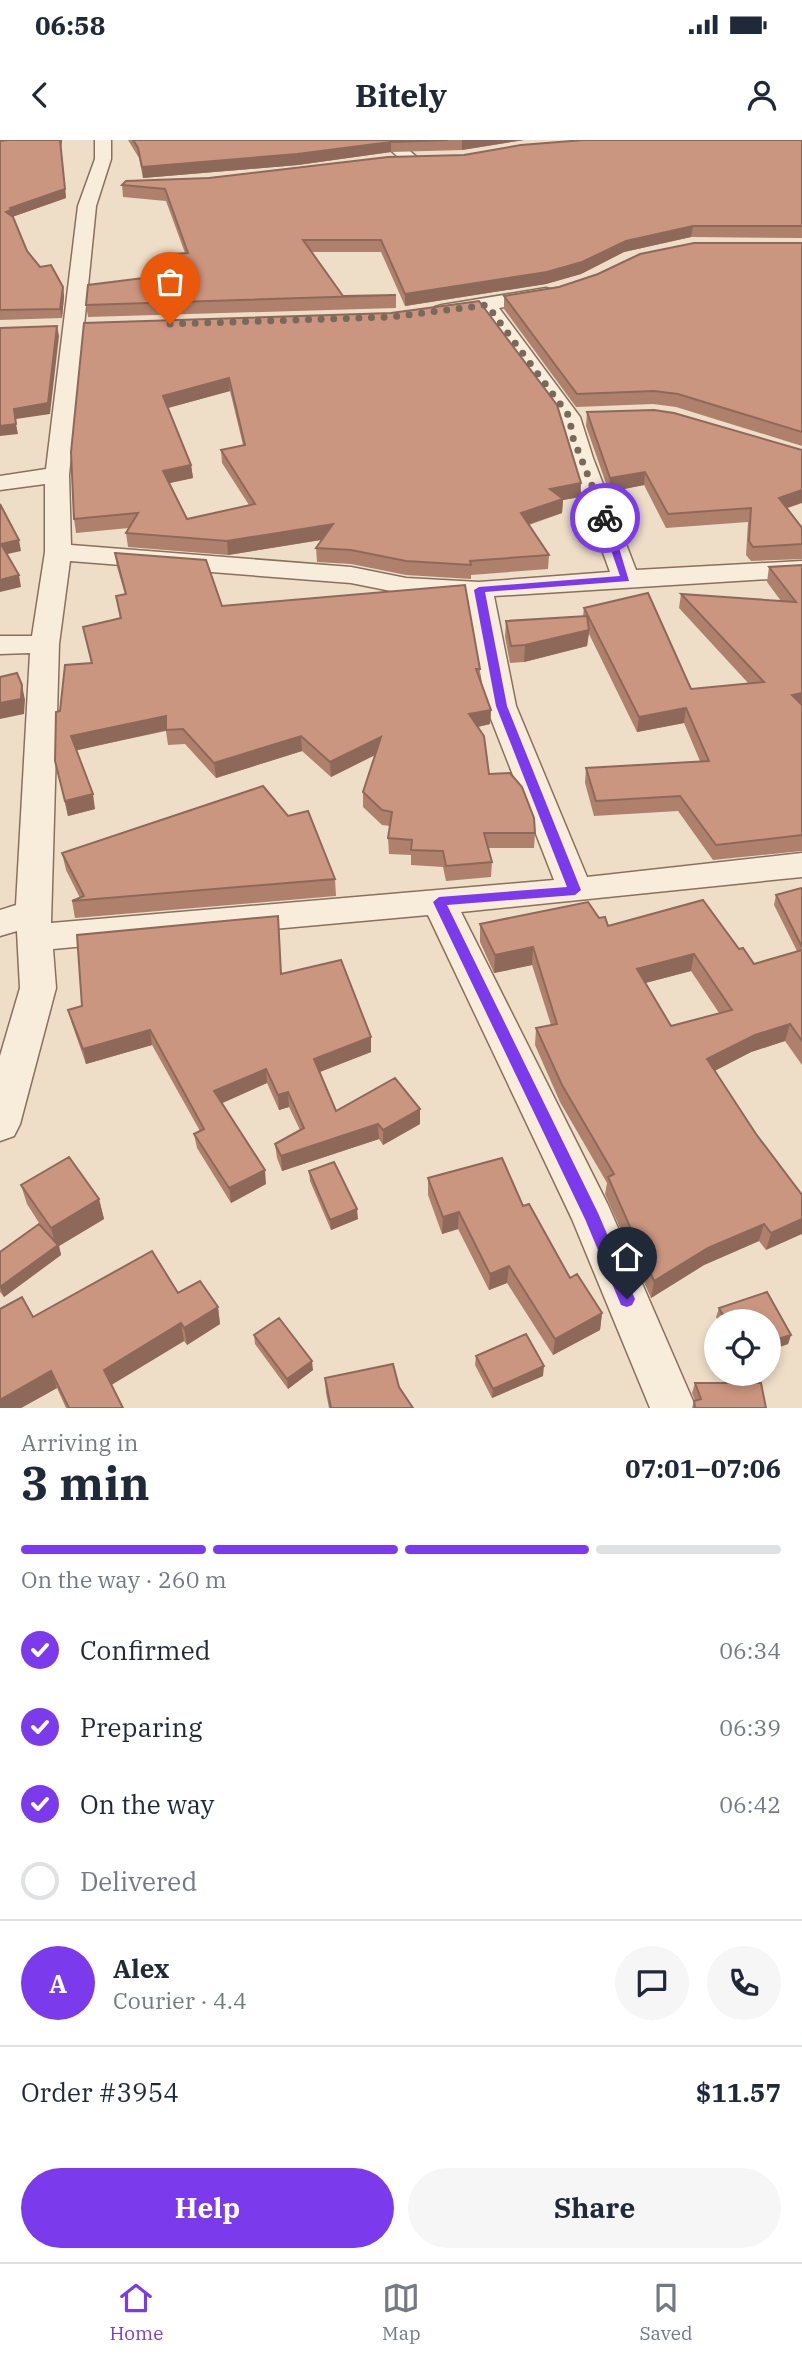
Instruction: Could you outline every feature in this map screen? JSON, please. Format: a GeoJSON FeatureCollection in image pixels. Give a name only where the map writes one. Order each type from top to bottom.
{"type":"FeatureCollection","features":[{"type":"Feature","properties":{"kind":"street"},"geometry":{"type":"LineString","coordinates":[[0,1124],[38,988],[35,925],[45,644],[58,552],[57,475],[87,206],[106,184],[103,140]]}},
{"type":"Feature","properties":{"kind":"street"},"geometry":{"type":"LineString","coordinates":[[387,140],[411,159]]}},
{"type":"Feature","properties":{"kind":"street"},"geometry":{"type":"LineString","coordinates":[[391,160],[433,159]]}},
{"type":"Feature","properties":{"kind":"street"},"geometry":{"type":"LineString","coordinates":[[418,314],[487,305],[569,288]]}},
{"type":"Feature","properties":{"kind":"street"},"geometry":{"type":"LineString","coordinates":[[487,305],[581,416],[573,438],[613,537],[626,579]]}},
{"type":"Feature","properties":{"kind":"street"},"geometry":{"type":"LineString","coordinates":[[0,483],[57,475]]}},
{"type":"Feature","properties":{"kind":"street"},"geometry":{"type":"LineString","coordinates":[[58,552],[351,575],[406,586],[479,590],[802,569]]}},
{"type":"Feature","properties":{"kind":"street"},"geometry":{"type":"LineString","coordinates":[[479,590],[501,706],[575,890]]}},
{"type":"Feature","properties":{"kind":"street"},"geometry":{"type":"LineString","coordinates":[[0,645],[45,644]]}},
{"type":"Feature","properties":{"kind":"street"},"geometry":{"type":"LineString","coordinates":[[0,923],[35,925],[439,902],[802,865]]}},
{"type":"Feature","properties":{"kind":"street"},"geometry":{"type":"LineString","coordinates":[[439,902],[593,1218],[673,1408]]}},
{"type":"Feature","properties":{"kind":"building"},"geometry":{"type":"Polygon","coordinates":[[[60,140],[65,189],[10,208],[11,210],[6,212],[13,217],[27,251],[40,267],[51,265],[63,287],[60,309],[0,310],[0,141],[60,140]]]}},
{"type":"Feature","properties":{"kind":"building"},"geometry":{"type":"Polygon","coordinates":[[[133,140],[448,140],[391,142],[297,154],[142,167],[138,148],[133,140]]]}},
{"type":"Feature","properties":{"kind":"building"},"geometry":{"type":"Polygon","coordinates":[[[584,140],[802,140],[802,226],[693,226],[626,241],[582,262],[547,272],[405,294],[381,240],[303,240],[343,296],[396,295],[86,305],[88,285],[176,274],[172,254],[188,253],[165,189],[122,185],[126,181],[209,178],[388,157],[464,155],[521,145],[584,140]]]}},
{"type":"Feature","properties":{"kind":"building"},"geometry":{"type":"Polygon","coordinates":[[[694,243],[802,243],[802,432],[678,394],[654,391],[577,394],[504,296],[559,287],[598,274],[640,254],[694,243]]]}},
{"type":"Feature","properties":{"kind":"building"},"geometry":{"type":"Polygon","coordinates":[[[479,301],[557,405],[581,483],[550,489],[563,499],[521,513],[549,555],[470,561],[471,565],[406,561],[351,550],[316,548],[333,524],[227,541],[126,533],[138,513],[74,519],[71,452],[84,323],[391,313],[479,301]],[[229,378],[163,396],[191,465],[163,471],[187,519],[255,504],[221,450],[245,445],[229,378]]]}},
{"type":"Feature","properties":{"kind":"building"},"geometry":{"type":"Polygon","coordinates":[[[57,326],[48,403],[14,409],[16,424],[0,426],[0,328],[57,326]]]}},
{"type":"Feature","properties":{"kind":"building"},"geometry":{"type":"Polygon","coordinates":[[[654,410],[674,413],[802,450],[802,490],[779,498],[802,528],[802,544],[753,547],[749,541],[751,508],[668,514],[645,472],[610,478],[587,412],[654,410]]]}},
{"type":"Feature","properties":{"kind":"building"},"geometry":{"type":"Polygon","coordinates":[[[0,504],[19,540],[1,544],[19,575],[0,580],[0,504]]]}},
{"type":"Feature","properties":{"kind":"building"},"geometry":{"type":"Polygon","coordinates":[[[115,553],[206,560],[222,606],[465,585],[480,669],[476,669],[491,710],[469,714],[484,736],[489,774],[510,773],[522,787],[534,818],[535,833],[484,833],[492,862],[446,866],[443,851],[411,850],[412,840],[388,838],[392,812],[382,810],[363,792],[381,737],[330,762],[301,736],[214,763],[183,729],[166,730],[166,716],[71,736],[93,794],[65,801],[55,761],[56,712],[60,711],[65,665],[92,663],[83,627],[121,618],[116,596],[126,594],[115,553]]]}},
{"type":"Feature","properties":{"kind":"building"},"geometry":{"type":"Polygon","coordinates":[[[802,565],[802,693],[792,695],[802,705],[802,835],[716,845],[680,796],[596,801],[586,768],[709,761],[686,708],[639,717],[584,608],[648,593],[691,689],[764,682],[681,594],[796,602],[769,567],[802,565]]]}},
{"type":"Feature","properties":{"kind":"building"},"geometry":{"type":"Polygon","coordinates":[[[587,616],[589,630],[511,646],[506,621],[587,616]]]}},
{"type":"Feature","properties":{"kind":"building"},"geometry":{"type":"Polygon","coordinates":[[[17,673],[22,685],[21,699],[0,703],[0,677],[17,673]]]}},
{"type":"Feature","properties":{"kind":"building"},"geometry":{"type":"Polygon","coordinates":[[[263,786],[288,816],[308,811],[335,879],[72,901],[84,896],[62,853],[263,786]]]}},
{"type":"Feature","properties":{"kind":"building"},"geometry":{"type":"Polygon","coordinates":[[[802,889],[802,947],[776,895],[802,889]]]}},
{"type":"Feature","properties":{"kind":"building"},"geometry":{"type":"Polygon","coordinates":[[[703,900],[739,949],[743,948],[754,964],[802,950],[802,1041],[790,1024],[755,1035],[707,1059],[756,1134],[802,1195],[802,1219],[771,1233],[764,1224],[708,1248],[654,1281],[608,1177],[614,1174],[562,1085],[536,1028],[557,1024],[533,947],[495,955],[480,924],[588,902],[599,918],[605,917],[608,926],[703,900]],[[694,954],[637,969],[671,1026],[732,1010],[694,954]]]}},
{"type":"Feature","properties":{"kind":"building"},"geometry":{"type":"Polygon","coordinates":[[[278,916],[281,974],[341,960],[371,1037],[314,1059],[336,1111],[395,1078],[420,1109],[383,1130],[378,1124],[281,1156],[275,1144],[304,1128],[288,1092],[278,1095],[266,1069],[214,1091],[265,1170],[229,1188],[194,1134],[204,1129],[150,1030],[83,1049],[68,1010],[82,1006],[77,935],[278,916]]]}},
{"type":"Feature","properties":{"kind":"building"},"geometry":{"type":"Polygon","coordinates":[[[69,1157],[99,1199],[51,1228],[21,1185],[69,1157]]]}},
{"type":"Feature","properties":{"kind":"building"},"geometry":{"type":"Polygon","coordinates":[[[502,1158],[523,1206],[529,1204],[570,1278],[577,1274],[602,1313],[555,1339],[509,1266],[490,1274],[459,1212],[443,1217],[428,1178],[502,1158]]]}},
{"type":"Feature","properties":{"kind":"building"},"geometry":{"type":"Polygon","coordinates":[[[334,1162],[357,1209],[330,1220],[309,1171],[334,1162]]]}},
{"type":"Feature","properties":{"kind":"building"},"geometry":{"type":"Polygon","coordinates":[[[39,1224],[58,1245],[0,1287],[0,1252],[39,1224]]]}},
{"type":"Feature","properties":{"kind":"building"},"geometry":{"type":"Polygon","coordinates":[[[152,1251],[178,1293],[200,1281],[218,1307],[184,1328],[181,1323],[104,1370],[123,1408],[69,1408],[51,1371],[0,1400],[0,1309],[22,1297],[33,1317],[152,1251]]]}},
{"type":"Feature","properties":{"kind":"building"},"geometry":{"type":"Polygon","coordinates":[[[767,1292],[776,1309],[720,1309],[767,1292]]]}},
{"type":"Feature","properties":{"kind":"building"},"geometry":{"type":"Polygon","coordinates":[[[781,1317],[791,1335],[781,1338],[781,1317]]]}},
{"type":"Feature","properties":{"kind":"building"},"geometry":{"type":"Polygon","coordinates":[[[279,1318],[312,1361],[287,1379],[254,1335],[279,1318]]]}},
{"type":"Feature","properties":{"kind":"building"},"geometry":{"type":"Polygon","coordinates":[[[526,1334],[544,1366],[493,1389],[476,1356],[526,1334]]]}},
{"type":"Feature","properties":{"kind":"building"},"geometry":{"type":"Polygon","coordinates":[[[393,1364],[399,1387],[413,1408],[331,1408],[325,1378],[393,1364]]]}},
{"type":"Feature","properties":{"kind":"building"},"geometry":{"type":"Polygon","coordinates":[[[695,1383],[704,1383],[704,1386],[762,1386],[766,1408],[695,1408],[694,1401],[701,1399],[695,1383]]]}},
{"type":"Feature","properties":{"kind":"way so far"},"geometry":{"type":"LineString","coordinates":[[170,324],[391,317],[487,305],[569,416],[573,438],[605,518]]}},
{"type":"Feature","properties":{"kind":"route"},"geometry":{"type":"LineString","coordinates":[[605,518],[626,579],[479,590],[501,706],[575,890],[439,902],[593,1218],[627,1299]]}}]}
